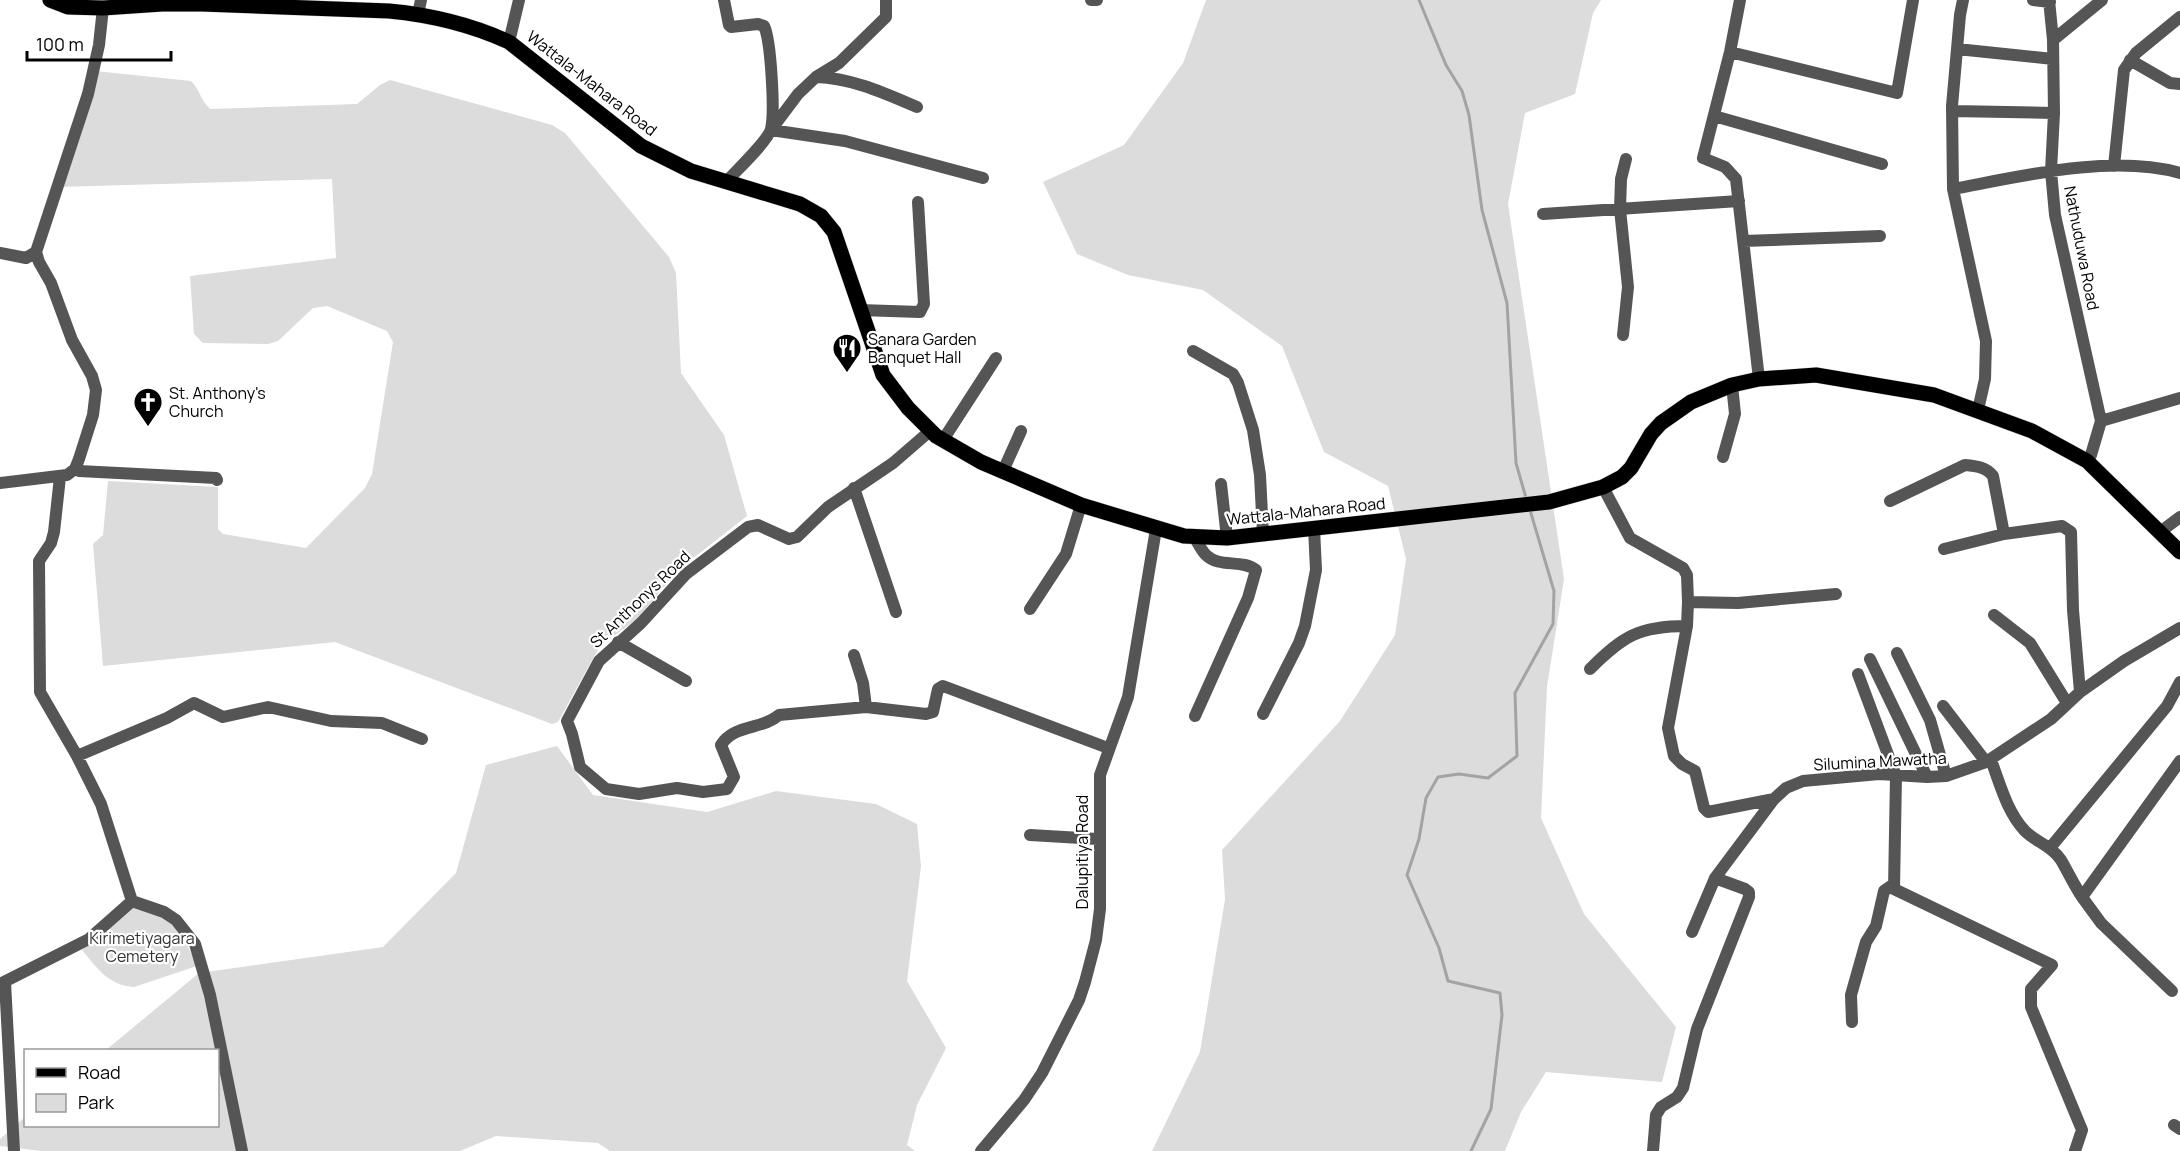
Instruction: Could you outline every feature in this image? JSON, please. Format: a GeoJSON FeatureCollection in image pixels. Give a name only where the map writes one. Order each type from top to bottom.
{"type":"FeatureCollection","features":[{"type":"Feature","properties":{"kind":"main road","name":"Wattala-Mahara Road"},"geometry":{"type":"LineString","coordinates":[[50,0],[68,7],[202,4],[420,7],[445,19],[509,42],[641,146],[691,171],[800,204],[821,216],[834,232],[883,375],[908,408],[930,431],[981,462],[1081,505],[1156,529],[1184,536],[1227,538],[1549,502],[1603,487],[1623,477],[1651,434],[1672,413],[1691,402],[1732,385],[1759,379],[1816,375],[1934,395],[2032,431],[2087,461],[2180,552]]}},
{"type":"Feature","properties":{"kind":"street"},"geometry":{"type":"LineString","coordinates":[[509,42],[519,0]]}},
{"type":"Feature","properties":{"kind":"street"},"geometry":{"type":"LineString","coordinates":[[724,0],[731,27],[758,24],[764,26],[767,33],[770,53],[771,130]]}},
{"type":"Feature","properties":{"kind":"street"},"geometry":{"type":"LineString","coordinates":[[726,183],[749,158],[798,94],[816,76],[839,63],[886,17],[886,0]]}},
{"type":"Feature","properties":{"kind":"street"},"geometry":{"type":"LineString","coordinates":[[1091,0],[1097,0]]}},
{"type":"Feature","properties":{"kind":"street"},"geometry":{"type":"LineString","coordinates":[[1740,0],[1730,52],[1704,158],[1725,167],[1736,179],[1759,379]]}},
{"type":"Feature","properties":{"kind":"street"},"geometry":{"type":"LineString","coordinates":[[1730,52],[1897,93],[1913,0]]}},
{"type":"Feature","properties":{"kind":"street"},"geometry":{"type":"LineString","coordinates":[[1963,0],[1952,111],[1953,189],[1986,341],[1984,379],[1978,410]]}},
{"type":"Feature","properties":{"kind":"street"},"geometry":{"type":"LineString","coordinates":[[2033,0],[2050,1]]}},
{"type":"Feature","properties":{"kind":"street"},"geometry":{"type":"LineString","coordinates":[[2053,40],[2102,0]]}},
{"type":"Feature","properties":{"kind":"street","name":"Nathuduwa Road"},"geometry":{"type":"LineString","coordinates":[[2050,1],[2054,112],[2051,171],[2055,215],[2101,421],[2087,461]]}},
{"type":"Feature","properties":{"kind":"street"},"geometry":{"type":"LineString","coordinates":[[0,483],[67,475],[75,469],[93,415],[96,390],[92,376],[72,340],[51,283],[36,252],[88,94],[108,5]]}},
{"type":"Feature","properties":{"kind":"street"},"geometry":{"type":"LineString","coordinates":[[2114,166],[2124,70],[2130,60],[2180,17]]}},
{"type":"Feature","properties":{"kind":"street"},"geometry":{"type":"LineString","coordinates":[[1957,49],[2053,59]]}},
{"type":"Feature","properties":{"kind":"street"},"geometry":{"type":"LineString","coordinates":[[2130,60],[2170,83],[2180,84]]}},
{"type":"Feature","properties":{"kind":"street"},"geometry":{"type":"LineString","coordinates":[[816,76],[834,77],[872,88],[917,107]]}},
{"type":"Feature","properties":{"kind":"street"},"geometry":{"type":"LineString","coordinates":[[1952,111],[2054,112]]}},
{"type":"Feature","properties":{"kind":"street"},"geometry":{"type":"LineString","coordinates":[[1714,116],[1882,164]]}},
{"type":"Feature","properties":{"kind":"street"},"geometry":{"type":"LineString","coordinates":[[771,130],[846,141],[983,178]]}},
{"type":"Feature","properties":{"kind":"street"},"geometry":{"type":"LineString","coordinates":[[1623,335],[1628,287],[1620,209],[1621,179],[1626,159]]}},
{"type":"Feature","properties":{"kind":"street"},"geometry":{"type":"LineString","coordinates":[[1953,189],[2051,171],[2114,166],[2144,166],[2180,173]]}},
{"type":"Feature","properties":{"kind":"street"},"geometry":{"type":"LineString","coordinates":[[1543,214],[1738,201]]}},
{"type":"Feature","properties":{"kind":"street"},"geometry":{"type":"LineString","coordinates":[[860,310],[920,312],[924,304],[918,202]]}},
{"type":"Feature","properties":{"kind":"street"},"geometry":{"type":"LineString","coordinates":[[1743,241],[1880,236]]}},
{"type":"Feature","properties":{"kind":"street"},"geometry":{"type":"LineString","coordinates":[[0,253],[26,258],[36,252]]}},
{"type":"Feature","properties":{"kind":"street"},"geometry":{"type":"LineString","coordinates":[[1193,351],[1233,374],[1238,383],[1253,430],[1260,475],[1263,534]]}},
{"type":"Feature","properties":{"kind":"street"},"geometry":{"type":"LineString","coordinates":[[943,440],[996,358]]}},
{"type":"Feature","properties":{"kind":"street"},"geometry":{"type":"LineString","coordinates":[[1723,457],[1735,414],[1732,385]]}},
{"type":"Feature","properties":{"kind":"street"},"geometry":{"type":"LineString","coordinates":[[2101,421],[2180,398]]}},
{"type":"Feature","properties":{"kind":"street","name":"St Anthonys Road"},"geometry":{"type":"LineString","coordinates":[[866,707],[779,715],[771,723],[740,730],[726,737],[721,745],[734,777],[727,789],[703,792],[676,788],[639,794],[606,789],[580,767],[567,721],[599,661],[641,623],[686,574],[748,527],[758,525],[789,539],[797,537],[828,507],[893,463],[930,431]]}},
{"type":"Feature","properties":{"kind":"street"},"geometry":{"type":"LineString","coordinates":[[1003,471],[1021,431]]}},
{"type":"Feature","properties":{"kind":"street"},"geometry":{"type":"LineString","coordinates":[[1890,501],[1965,465],[1974,465],[1988,470],[1993,476],[2004,534]]}},
{"type":"Feature","properties":{"kind":"street"},"geometry":{"type":"LineString","coordinates":[[75,469],[216,478],[217,480]]}},
{"type":"Feature","properties":{"kind":"street"},"geometry":{"type":"LineString","coordinates":[[60,477],[54,532],[51,543],[39,561],[40,692],[77,756],[101,804],[132,901]]}},
{"type":"Feature","properties":{"kind":"street"},"geometry":{"type":"LineString","coordinates":[[1221,484],[1227,538]]}},
{"type":"Feature","properties":{"kind":"street","name":"Silumina Mawatha"},"geometry":{"type":"LineString","coordinates":[[1603,487],[1630,538],[1683,568],[1687,574],[1686,626],[1668,728],[1674,756],[1682,764],[1695,771],[1704,808],[1708,812],[1774,800],[1786,788],[1803,781],[1879,774],[1946,776],[1989,761],[2050,719],[2080,692],[2124,661],[2180,628]]}},
{"type":"Feature","properties":{"kind":"street"},"geometry":{"type":"LineString","coordinates":[[854,489],[896,612]]}},
{"type":"Feature","properties":{"kind":"street"},"geometry":{"type":"LineString","coordinates":[[1030,609],[1066,555],[1081,505]]}},
{"type":"Feature","properties":{"kind":"street"},"geometry":{"type":"LineString","coordinates":[[2160,532],[2180,517]]}},
{"type":"Feature","properties":{"kind":"street"},"geometry":{"type":"LineString","coordinates":[[1944,549],[2004,534],[2062,525],[2072,532],[2073,610],[2080,692]]}},
{"type":"Feature","properties":{"kind":"street"},"geometry":{"type":"LineString","coordinates":[[1263,714],[1299,643],[1305,626],[1316,570],[1314,528]]}},
{"type":"Feature","properties":{"kind":"street","name":"Dalupitiya Road"},"geometry":{"type":"LineString","coordinates":[[981,1151],[1024,1100],[1036,1082],[1079,1000],[1096,940],[1100,909],[1098,839],[1100,775],[1128,697],[1156,529]]}},
{"type":"Feature","properties":{"kind":"street"},"geometry":{"type":"LineString","coordinates":[[1193,535],[1207,556],[1216,561],[1251,566],[1256,570],[1248,598],[1195,716]]}},
{"type":"Feature","properties":{"kind":"street"},"geometry":{"type":"LineString","coordinates":[[1688,602],[1738,603],[1836,594]]}},
{"type":"Feature","properties":{"kind":"street"},"geometry":{"type":"LineString","coordinates":[[1994,615],[2030,643],[2067,703]]}},
{"type":"Feature","properties":{"kind":"street"},"geometry":{"type":"LineString","coordinates":[[1590,669],[1613,646],[1635,633],[1667,626],[1686,626]]}},
{"type":"Feature","properties":{"kind":"street"},"geometry":{"type":"LineString","coordinates":[[618,642],[686,681]]}},
{"type":"Feature","properties":{"kind":"street"},"geometry":{"type":"LineString","coordinates":[[1897,653],[1930,720],[1946,776]]}},
{"type":"Feature","properties":{"kind":"street"},"geometry":{"type":"LineString","coordinates":[[854,655],[863,684],[866,707],[926,714],[933,712],[938,689],[943,686],[1108,748]]}},
{"type":"Feature","properties":{"kind":"street"},"geometry":{"type":"LineString","coordinates":[[1870,659],[1927,777]]}},
{"type":"Feature","properties":{"kind":"street"},"geometry":{"type":"LineString","coordinates":[[1858,674],[1896,776],[1894,889],[2052,965],[2031,989],[2031,1008],[2082,1130],[2075,1151]]}},
{"type":"Feature","properties":{"kind":"street"},"geometry":{"type":"LineString","coordinates":[[2050,848],[2167,706],[2180,681]]}},
{"type":"Feature","properties":{"kind":"street"},"geometry":{"type":"LineString","coordinates":[[77,756],[167,718],[194,704],[223,717],[268,707],[331,720],[382,723],[422,739]]}},
{"type":"Feature","properties":{"kind":"street"},"geometry":{"type":"LineString","coordinates":[[1943,706],[1989,761],[2006,801],[2025,831],[2050,848],[2060,859],[2082,897],[2102,922],[2172,991]]}},
{"type":"Feature","properties":{"kind":"street"},"geometry":{"type":"LineString","coordinates":[[2082,897],[2175,776],[2180,761]]}},
{"type":"Feature","properties":{"kind":"street"},"geometry":{"type":"LineString","coordinates":[[1692,932],[1715,878],[1774,800]]}},
{"type":"Feature","properties":{"kind":"street"},"geometry":{"type":"LineString","coordinates":[[1030,835],[1098,839]]}},
{"type":"Feature","properties":{"kind":"street"},"geometry":{"type":"LineString","coordinates":[[1653,1151],[1656,1115],[1661,1107],[1677,1097],[1683,1088],[1697,1029],[1749,897],[1749,892],[1745,889],[1715,878]]}},
{"type":"Feature","properties":{"kind":"street"},"geometry":{"type":"LineString","coordinates":[[1852,1022],[1851,995],[1866,942],[1876,926],[1884,891],[1894,884]]}},
{"type":"Feature","properties":{"kind":"street"},"geometry":{"type":"LineString","coordinates":[[14,1151],[2,983],[88,939],[132,901]]}},
{"type":"Feature","properties":{"kind":"street"},"geometry":{"type":"LineString","coordinates":[[132,901],[164,912],[176,920],[195,944],[210,995],[242,1151]]}},
{"type":"Feature","properties":{"kind":"green space"},"geometry":{"type":"Polygon","coordinates":[[[1206,0],[1601,0],[1593,13],[1575,94],[1525,113],[1508,204],[1564,579],[1547,687],[1541,818],[1584,914],[1676,1027],[1662,1082],[1546,1072],[1521,1112],[1505,1151],[1152,1151],[1200,1052],[1225,899],[1222,850],[1340,721],[1395,635],[1406,559],[1388,486],[1324,452],[1282,346],[1203,290],[1128,275],[1077,254],[1043,182],[1124,145],[1183,63],[1206,0]]]}},
{"type":"Feature","properties":{"kind":"green space"},"geometry":{"type":"Polygon","coordinates":[[[95,71],[191,81],[210,109],[357,104],[380,85],[390,80],[552,125],[565,133],[669,257],[676,273],[681,373],[724,435],[747,516],[678,570],[637,619],[600,646],[558,722],[552,724],[335,642],[103,666],[93,544],[103,535],[108,481],[218,487],[218,529],[223,534],[306,548],[365,488],[372,474],[393,342],[387,331],[327,306],[313,308],[278,341],[268,344],[203,343],[194,334],[190,276],[336,258],[332,179],[59,187],[95,71]]]}},
{"type":"Feature","properties":{"kind":"green space"},"geometry":{"type":"Polygon","coordinates":[[[557,746],[593,795],[707,812],[776,791],[876,804],[917,824],[921,866],[907,981],[946,1048],[917,1105],[907,1145],[915,1151],[610,1151],[598,1143],[496,1136],[460,1151],[41,1151],[0,1146],[0,1139],[24,1118],[24,1127],[219,1127],[219,1049],[107,1049],[199,973],[383,947],[456,873],[486,765],[557,746]]]}},
{"type":"Feature","properties":{"kind":"green space","name":"Kirimetiyagara Cemetery"},"geometry":{"type":"Polygon","coordinates":[[[139,905],[163,916],[179,928],[197,966],[134,987],[111,980],[98,969],[82,950],[100,938],[131,908],[139,905]]]}},
{"type":"Feature","properties":{"kind":"waterway"},"geometry":{"type":"LineString","coordinates":[[1419,0],[1446,65],[1462,91],[1469,115],[1482,210],[1507,303],[1516,463],[1526,498]]}},
{"type":"Feature","properties":{"kind":"waterway"},"geometry":{"type":"LineString","coordinates":[[1471,1151],[1491,1109],[1502,1015],[1500,993],[1448,981],[1439,948],[1407,875],[1419,839],[1426,798],[1438,777],[1459,774],[1488,778],[1517,756],[1515,693],[1553,624],[1554,591],[1530,510]]}},
{"type":"Feature","properties":{"kind":"place","name":"Sanara Garden Banquet Hall"},"geometry":{"type":"Point","coordinates":[847,374]}},
{"type":"Feature","properties":{"kind":"place","name":"St. Anthony's Church"},"geometry":{"type":"Point","coordinates":[148,428]}}]}
